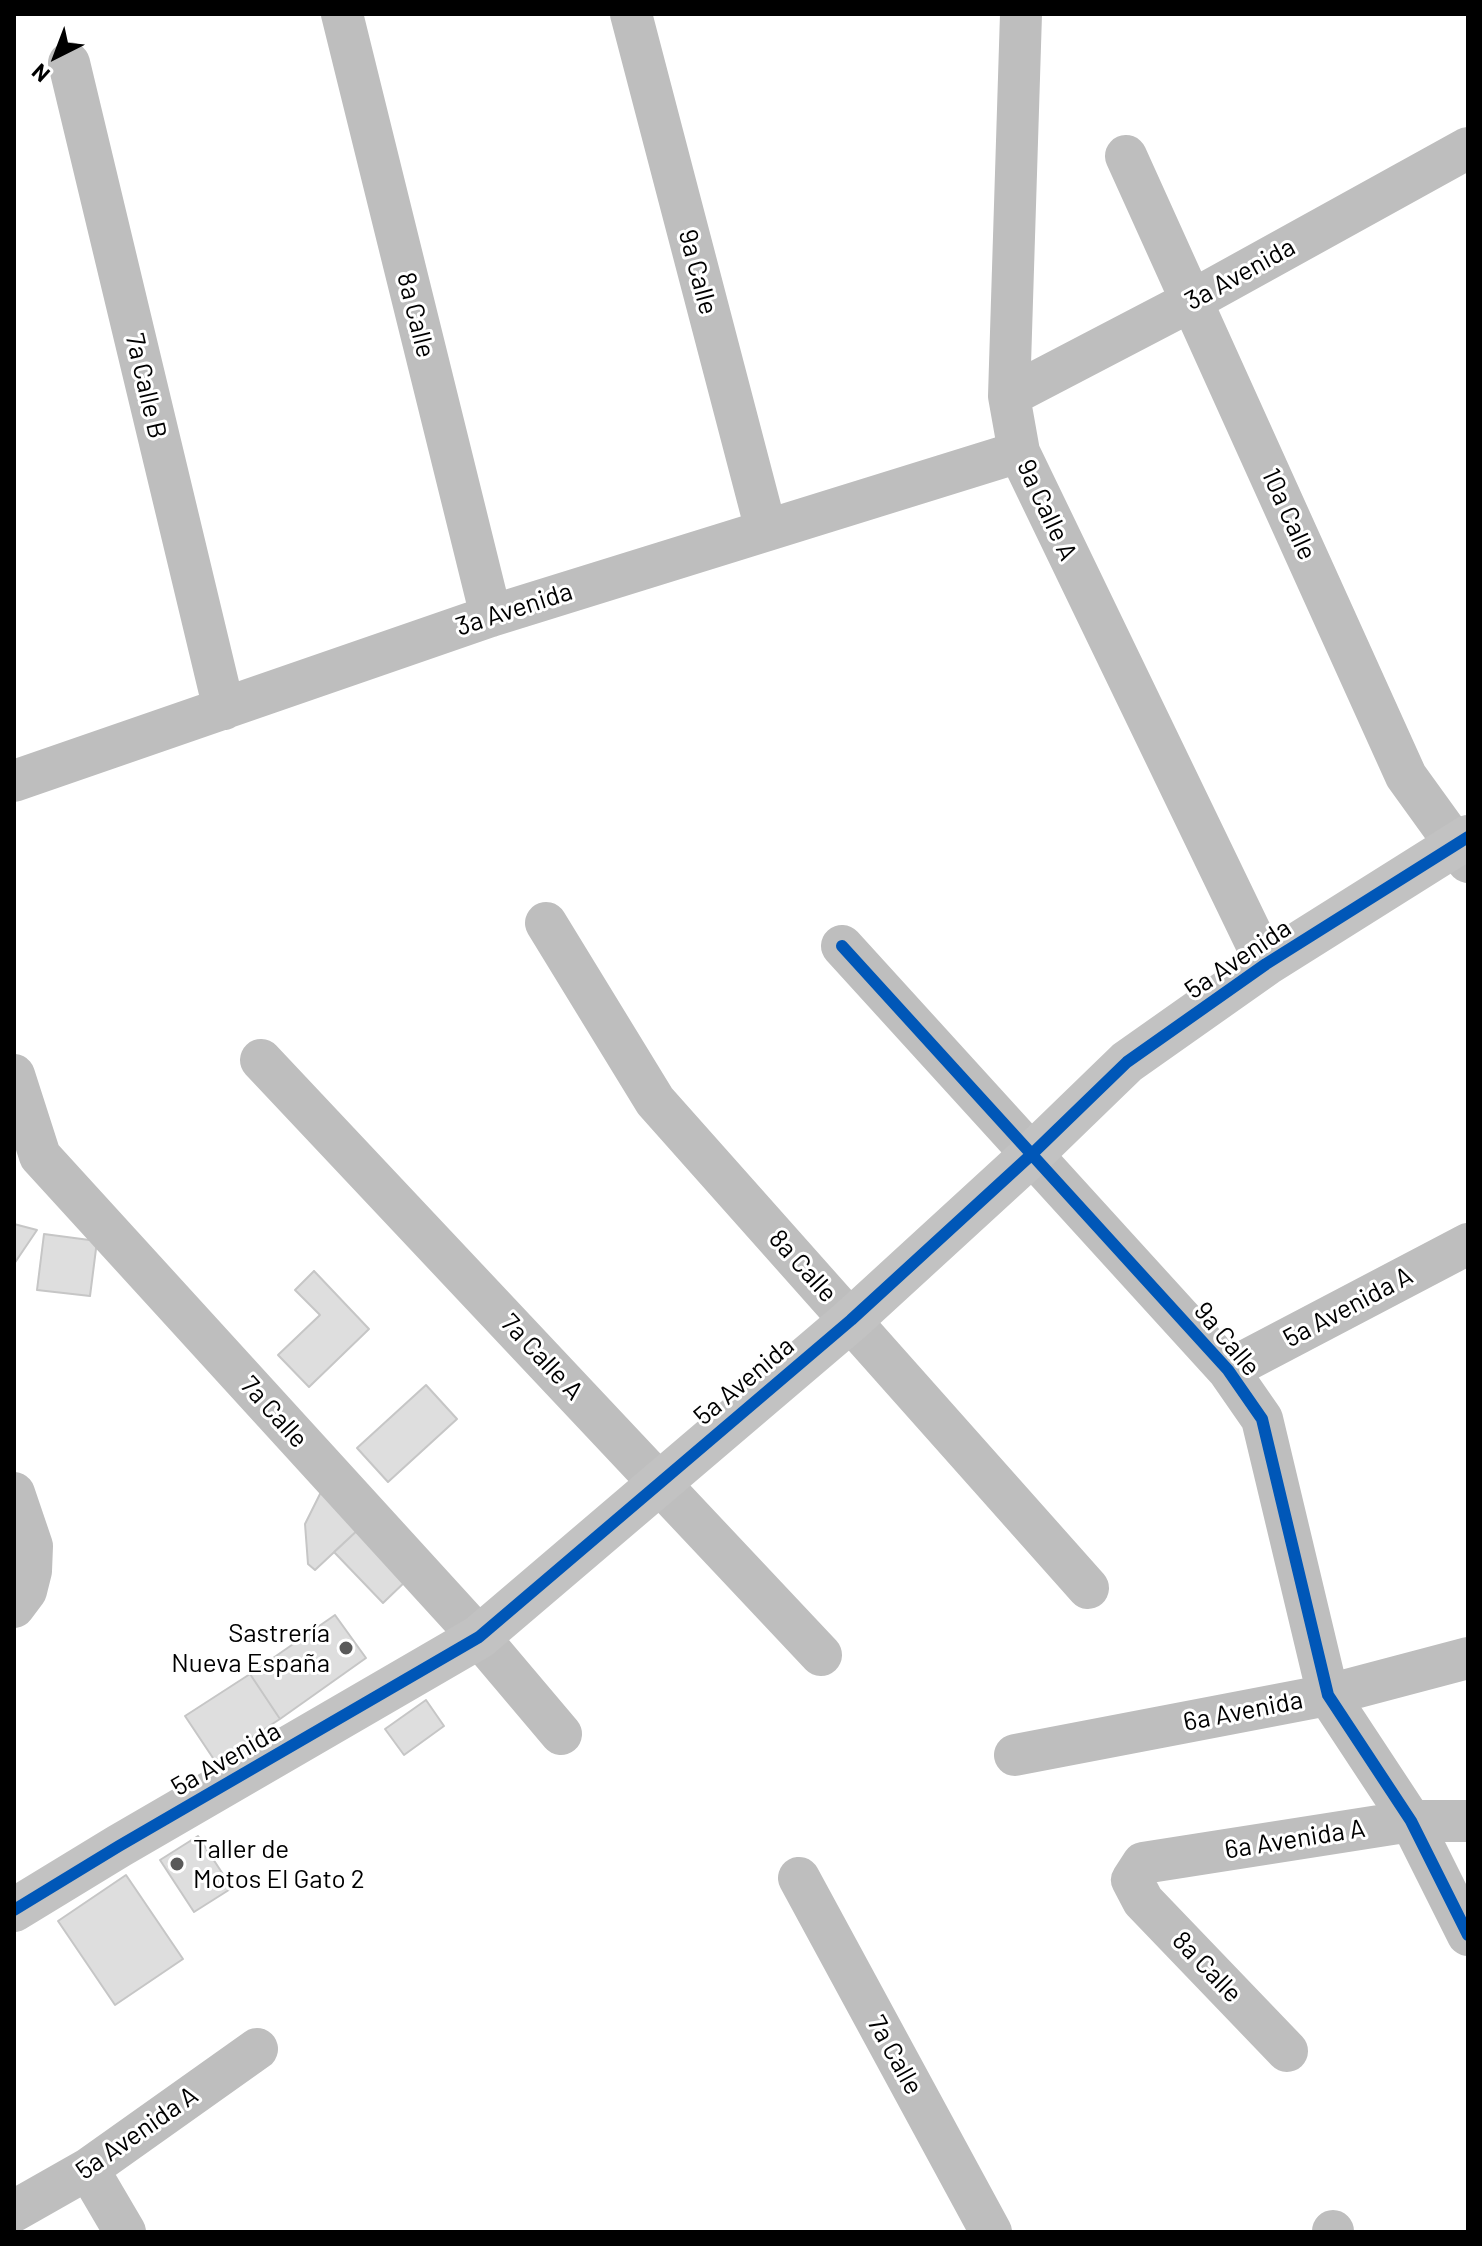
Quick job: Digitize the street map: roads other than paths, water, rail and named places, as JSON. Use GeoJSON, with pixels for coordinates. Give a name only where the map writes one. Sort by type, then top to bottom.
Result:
{"type":"FeatureCollection","features":[{"type":"Feature","properties":{"kind":"street","name":"8a Calle"},"geometry":{"type":"LineString","coordinates":[[342,14],[491,616]]}},
{"type":"Feature","properties":{"kind":"street","name":"9a Calle"},"geometry":{"type":"LineString","coordinates":[[631,14],[766,530]]}},
{"type":"Feature","properties":{"kind":"street","name":"9a Calle A"},"geometry":{"type":"LineString","coordinates":[[1021,14],[1009,396],[1019,452],[1266,964]]}},
{"type":"Feature","properties":{"kind":"street","name":"7a Calle B"},"geometry":{"type":"LineString","coordinates":[[69,63],[224,709]]}},
{"type":"Feature","properties":{"kind":"street","name":"3a Avenida"},"geometry":{"type":"LineString","coordinates":[[1009,396],[1193,300],[1468,148]]}},
{"type":"Feature","properties":{"kind":"street","name":"10a Calle"},"geometry":{"type":"LineString","coordinates":[[1126,156],[1406,776],[1464,848]]}},
{"type":"Feature","properties":{"kind":"street","name":"3a Avenida"},"geometry":{"type":"LineString","coordinates":[[14,781],[491,616],[1019,452]]}},
{"type":"Feature","properties":{"kind":"street","name":"5a Avenida"},"geometry":{"type":"LineString","coordinates":[[14,1910],[479,1637],[851,1320],[1127,1062],[1266,964],[1464,848]]}},
{"type":"Feature","properties":{"kind":"street","name":"8a Calle"},"geometry":{"type":"LineString","coordinates":[[546,923],[655,1101],[1088,1588]]}},
{"type":"Feature","properties":{"kind":"street","name":"9a Calle"},"geometry":{"type":"LineString","coordinates":[[842,946],[1228,1370],[1262,1419],[1328,1695],[1411,1821],[1468,1935]]}},
{"type":"Feature","properties":{"kind":"street","name":"7a Calle A"},"geometry":{"type":"LineString","coordinates":[[261,1060],[821,1655]]}},
{"type":"Feature","properties":{"kind":"street","name":"7a Calle"},"geometry":{"type":"LineString","coordinates":[[14,1075],[27,1162],[479,1637],[561,1734]]}},
{"type":"Feature","properties":{"kind":"street","name":"5a Avenida A"},"geometry":{"type":"LineString","coordinates":[[1228,1370],[1468,1244]]}},
{"type":"Feature","properties":{"kind":"street"},"geometry":{"type":"LineString","coordinates":[[14,1493],[32,1546],[26,1591],[14,1607]]}},
{"type":"Feature","properties":{"kind":"street","name":"6a Avenida"},"geometry":{"type":"LineString","coordinates":[[1015,1755],[1328,1695],[1468,1658]]}},
{"type":"Feature","properties":{"kind":"street","name":"6a Avenida A"},"geometry":{"type":"LineString","coordinates":[[1132,1880],[1143,1863],[1411,1821],[1468,1821]]}},
{"type":"Feature","properties":{"kind":"street","name":"7a Calle"},"geometry":{"type":"LineString","coordinates":[[799,1878],[991,2232]]}},
{"type":"Feature","properties":{"kind":"street","name":"8a Calle"},"geometry":{"type":"LineString","coordinates":[[1132,1880],[1143,1901],[1287,2051]]}},
{"type":"Feature","properties":{"kind":"street","name":"5a Avenida A"},"geometry":{"type":"LineString","coordinates":[[14,2211],[88,2169],[257,2049]]}},
{"type":"Feature","properties":{"kind":"street"},"geometry":{"type":"LineString","coordinates":[[88,2169],[125,2232]]}},
{"type":"Feature","properties":{"kind":"place","name":"Sastrería Nueva España"},"geometry":{"type":"Point","coordinates":[346,1648]}},
{"type":"Feature","properties":{"kind":"place","name":"Taller de Motos El Gato 2"},"geometry":{"type":"Point","coordinates":[177,1864]}}]}
